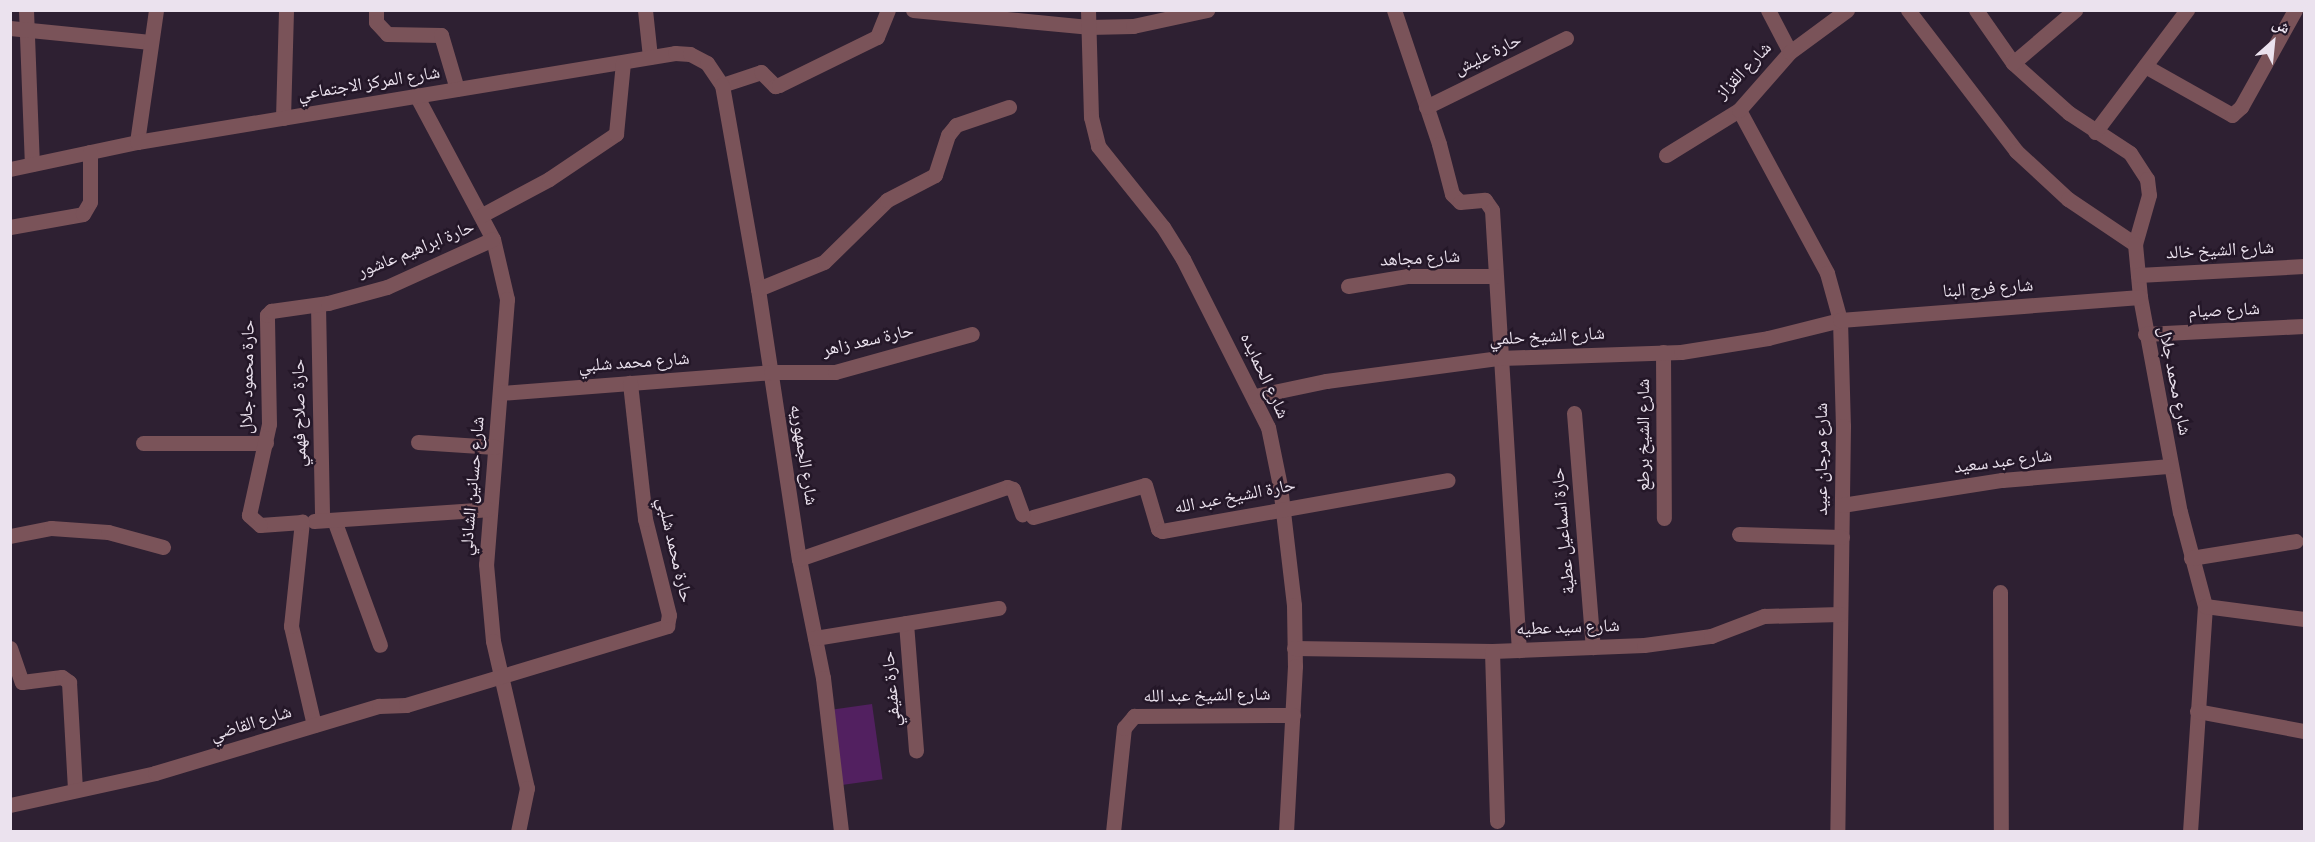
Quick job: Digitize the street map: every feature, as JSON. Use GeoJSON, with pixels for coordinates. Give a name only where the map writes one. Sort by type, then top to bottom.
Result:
{"type":"FeatureCollection","features":[{"type":"Feature","properties":{"kind":"street"},"geometry":{"type":"LineString","coordinates":[[26,10],[18,28],[32,164]]}},
{"type":"Feature","properties":{"kind":"street"},"geometry":{"type":"LineString","coordinates":[[136,142],[156,10]]}},
{"type":"Feature","properties":{"kind":"street"},"geometry":{"type":"LineString","coordinates":[[283,118],[286,10]]}},
{"type":"Feature","properties":{"kind":"street"},"geometry":{"type":"LineString","coordinates":[[376,10],[376,22],[387,34],[441,35],[457,89]]}},
{"type":"Feature","properties":{"kind":"street"},"geometry":{"type":"LineString","coordinates":[[645,10],[650,57]]}},
{"type":"Feature","properties":{"kind":"street"},"geometry":{"type":"LineString","coordinates":[[722,85],[761,72],[775,86],[779,85],[877,37],[888,10]]}},
{"type":"Feature","properties":{"kind":"street"},"geometry":{"type":"LineString","coordinates":[[913,10],[1088,27],[1133,26],[1207,10]]}},
{"type":"Feature","properties":{"kind":"street","name":"شارع الحمايده"},"geometry":{"type":"LineString","coordinates":[[1088,10],[1091,117],[1098,146],[1168,235],[1255,396],[1268,427],[1283,507],[1294,648],[1293,714],[1286,831]]}},
{"type":"Feature","properties":{"kind":"street"},"geometry":{"type":"LineString","coordinates":[[1394,10],[1454,199],[1485,200],[1491,206],[1519,650]]}},
{"type":"Feature","properties":{"kind":"street"},"geometry":{"type":"LineString","coordinates":[[1768,10],[1790,52]]}},
{"type":"Feature","properties":{"kind":"street","name":"شارع القزاز"},"geometry":{"type":"LineString","coordinates":[[1666,155],[1739,110],[1790,52],[1846,10]]}},
{"type":"Feature","properties":{"kind":"street"},"geometry":{"type":"LineString","coordinates":[[1908,10],[2016,151],[2068,199],[2135,244]]}},
{"type":"Feature","properties":{"kind":"street","name":"شارع محمد جلال"},"geometry":{"type":"LineString","coordinates":[[1976,10],[2013,63],[2095,132],[2130,153],[2147,179],[2149,195],[2135,244],[2139,297],[2170,466],[2191,558],[2205,606],[2190,831]]}},
{"type":"Feature","properties":{"kind":"street"},"geometry":{"type":"LineString","coordinates":[[2013,63],[2075,10]]}},
{"type":"Feature","properties":{"kind":"street"},"geometry":{"type":"LineString","coordinates":[[2095,132],[2187,10]]}},
{"type":"Feature","properties":{"kind":"street"},"geometry":{"type":"LineString","coordinates":[[2145,66],[2232,115],[2241,108],[2295,10]]}},
{"type":"Feature","properties":{"kind":"street"},"geometry":{"type":"LineString","coordinates":[[18,28],[150,42]]}},
{"type":"Feature","properties":{"kind":"street","name":"حارة عليش"},"geometry":{"type":"LineString","coordinates":[[1426,107],[1566,38]]}},
{"type":"Feature","properties":{"kind":"street","name":"شارع المركز الاجتماعي"},"geometry":{"type":"LineString","coordinates":[[10,169],[136,142],[650,57],[690,54],[707,63],[722,85]]}},
{"type":"Feature","properties":{"kind":"street"},"geometry":{"type":"LineString","coordinates":[[482,215],[541,184],[616,134],[623,62]]}},
{"type":"Feature","properties":{"kind":"street","name":"شارع الجمهوريه"},"geometry":{"type":"LineString","coordinates":[[722,85],[758,289],[799,559],[815,638],[841,831]]}},
{"type":"Feature","properties":{"kind":"street","name":"شارع حسانين الشاذلي"},"geometry":{"type":"LineString","coordinates":[[416,95],[493,239],[507,299],[488,509],[489,602],[501,675],[527,788],[518,831]]}},
{"type":"Feature","properties":{"kind":"street"},"geometry":{"type":"LineString","coordinates":[[758,289],[824,262],[887,200],[934,174],[948,135],[956,125],[1010,107]]}},
{"type":"Feature","properties":{"kind":"street","name":"شارع مرجان عبيد"},"geometry":{"type":"LineString","coordinates":[[1739,110],[1827,273],[1840,320],[1842,537],[1837,831]]}},
{"type":"Feature","properties":{"kind":"street"},"geometry":{"type":"LineString","coordinates":[[10,226],[83,214],[90,201],[90,152]]}},
{"type":"Feature","properties":{"kind":"street","name":"حارة ابراهيم عاشور"},"geometry":{"type":"LineString","coordinates":[[318,305],[387,286],[493,239]]}},
{"type":"Feature","properties":{"kind":"street","name":"شارع الشيخ خالد"},"geometry":{"type":"LineString","coordinates":[[2138,275],[2304,266]]}},
{"type":"Feature","properties":{"kind":"street","name":"شارع مجاهد"},"geometry":{"type":"LineString","coordinates":[[1348,286],[1408,276],[1495,276]]}},
{"type":"Feature","properties":{"kind":"street","name":"شارع فرج البنا"},"geometry":{"type":"LineString","coordinates":[[1840,320],[2139,297]]}},
{"type":"Feature","properties":{"kind":"street","name":"حارة محمود جلال"},"geometry":{"type":"LineString","coordinates":[[302,522],[260,525],[251,519],[266,443],[269,401],[266,317],[271,311],[318,305]]}},
{"type":"Feature","properties":{"kind":"street","name":"حارة صلاح فهمي"},"geometry":{"type":"LineString","coordinates":[[318,305],[328,520],[380,645]]}},
{"type":"Feature","properties":{"kind":"street","name":"شارع الشيخ حلمي"},"geometry":{"type":"LineString","coordinates":[[1255,396],[1326,381],[1499,358],[1664,352],[1731,345],[1840,320]]}},
{"type":"Feature","properties":{"kind":"street","name":"شارع صيام"},"geometry":{"type":"LineString","coordinates":[[2145,334],[2304,327]]}},
{"type":"Feature","properties":{"kind":"street","name":"حارة سعد زاهر"},"geometry":{"type":"LineString","coordinates":[[771,372],[845,370],[972,334]]}},
{"type":"Feature","properties":{"kind":"street","name":"شارع الشيخ برطع"},"geometry":{"type":"LineString","coordinates":[[1664,352],[1664,518]]}},
{"type":"Feature","properties":{"kind":"street","name":"شارع محمد شلبي"},"geometry":{"type":"LineString","coordinates":[[500,393],[771,372]]}},
{"type":"Feature","properties":{"kind":"street","name":"حارة محمد شلبي"},"geometry":{"type":"LineString","coordinates":[[501,675],[667,626],[669,620],[645,519],[630,383]]}},
{"type":"Feature","properties":{"kind":"street","name":"حارة اسماعيل عطية"},"geometry":{"type":"LineString","coordinates":[[1574,413],[1593,647]]}},
{"type":"Feature","properties":{"kind":"street"},"geometry":{"type":"LineString","coordinates":[[418,442],[495,447]]}},
{"type":"Feature","properties":{"kind":"street"},"geometry":{"type":"LineString","coordinates":[[143,443],[266,443]]}},
{"type":"Feature","properties":{"kind":"street","name":"شارع عبد سعيد"},"geometry":{"type":"LineString","coordinates":[[1842,505],[2002,480],[2170,466]]}},
{"type":"Feature","properties":{"kind":"street","name":"حارة الشيخ عبد الله"},"geometry":{"type":"LineString","coordinates":[[799,559],[1007,487],[1013,489],[1028,516],[1145,485],[1160,531],[1283,507],[1447,480]]}},
{"type":"Feature","properties":{"kind":"street"},"geometry":{"type":"LineString","coordinates":[[314,725],[291,626],[302,522],[488,509]]}},
{"type":"Feature","properties":{"kind":"street"},"geometry":{"type":"LineString","coordinates":[[10,536],[51,528],[108,532],[163,547]]}},
{"type":"Feature","properties":{"kind":"street"},"geometry":{"type":"LineString","coordinates":[[1739,534],[1842,537]]}},
{"type":"Feature","properties":{"kind":"street"},"geometry":{"type":"LineString","coordinates":[[2191,558],[2296,541]]}},
{"type":"Feature","properties":{"kind":"street"},"geometry":{"type":"LineString","coordinates":[[2000,592],[2001,831]]}},
{"type":"Feature","properties":{"kind":"street"},"geometry":{"type":"LineString","coordinates":[[2205,606],[2304,619]]}},
{"type":"Feature","properties":{"kind":"street","name":"حارة عفيفي"},"geometry":{"type":"LineString","coordinates":[[815,638],[999,608]]}},
{"type":"Feature","properties":{"kind":"street","name":"شارع سيد عطيه"},"geometry":{"type":"LineString","coordinates":[[1294,648],[1492,651],[1593,647],[1707,637],[1764,616],[1840,614]]}},
{"type":"Feature","properties":{"kind":"street","name":"حارة عفيفي"},"geometry":{"type":"LineString","coordinates":[[906,623],[916,752]]}},
{"type":"Feature","properties":{"kind":"street"},"geometry":{"type":"LineString","coordinates":[[10,648],[22,682],[62,677],[69,682],[75,790]]}},
{"type":"Feature","properties":{"kind":"street"},"geometry":{"type":"LineString","coordinates":[[1492,651],[1497,820]]}},
{"type":"Feature","properties":{"kind":"street","name":"شارع القاضي"},"geometry":{"type":"LineString","coordinates":[[10,806],[155,774],[379,706],[406,705],[501,675]]}},
{"type":"Feature","properties":{"kind":"street"},"geometry":{"type":"LineString","coordinates":[[2197,711],[2304,731]]}},
{"type":"Feature","properties":{"kind":"street","name":"شارع الشيخ عبد الله"},"geometry":{"type":"LineString","coordinates":[[1113,831],[1124,728],[1134,716],[1293,714]]}},
{"type":"Feature","properties":{"kind":"building"},"geometry":{"type":"Polygon","coordinates":[[[872,704],[883,779],[842,785],[831,710],[872,704]]]}}]}
